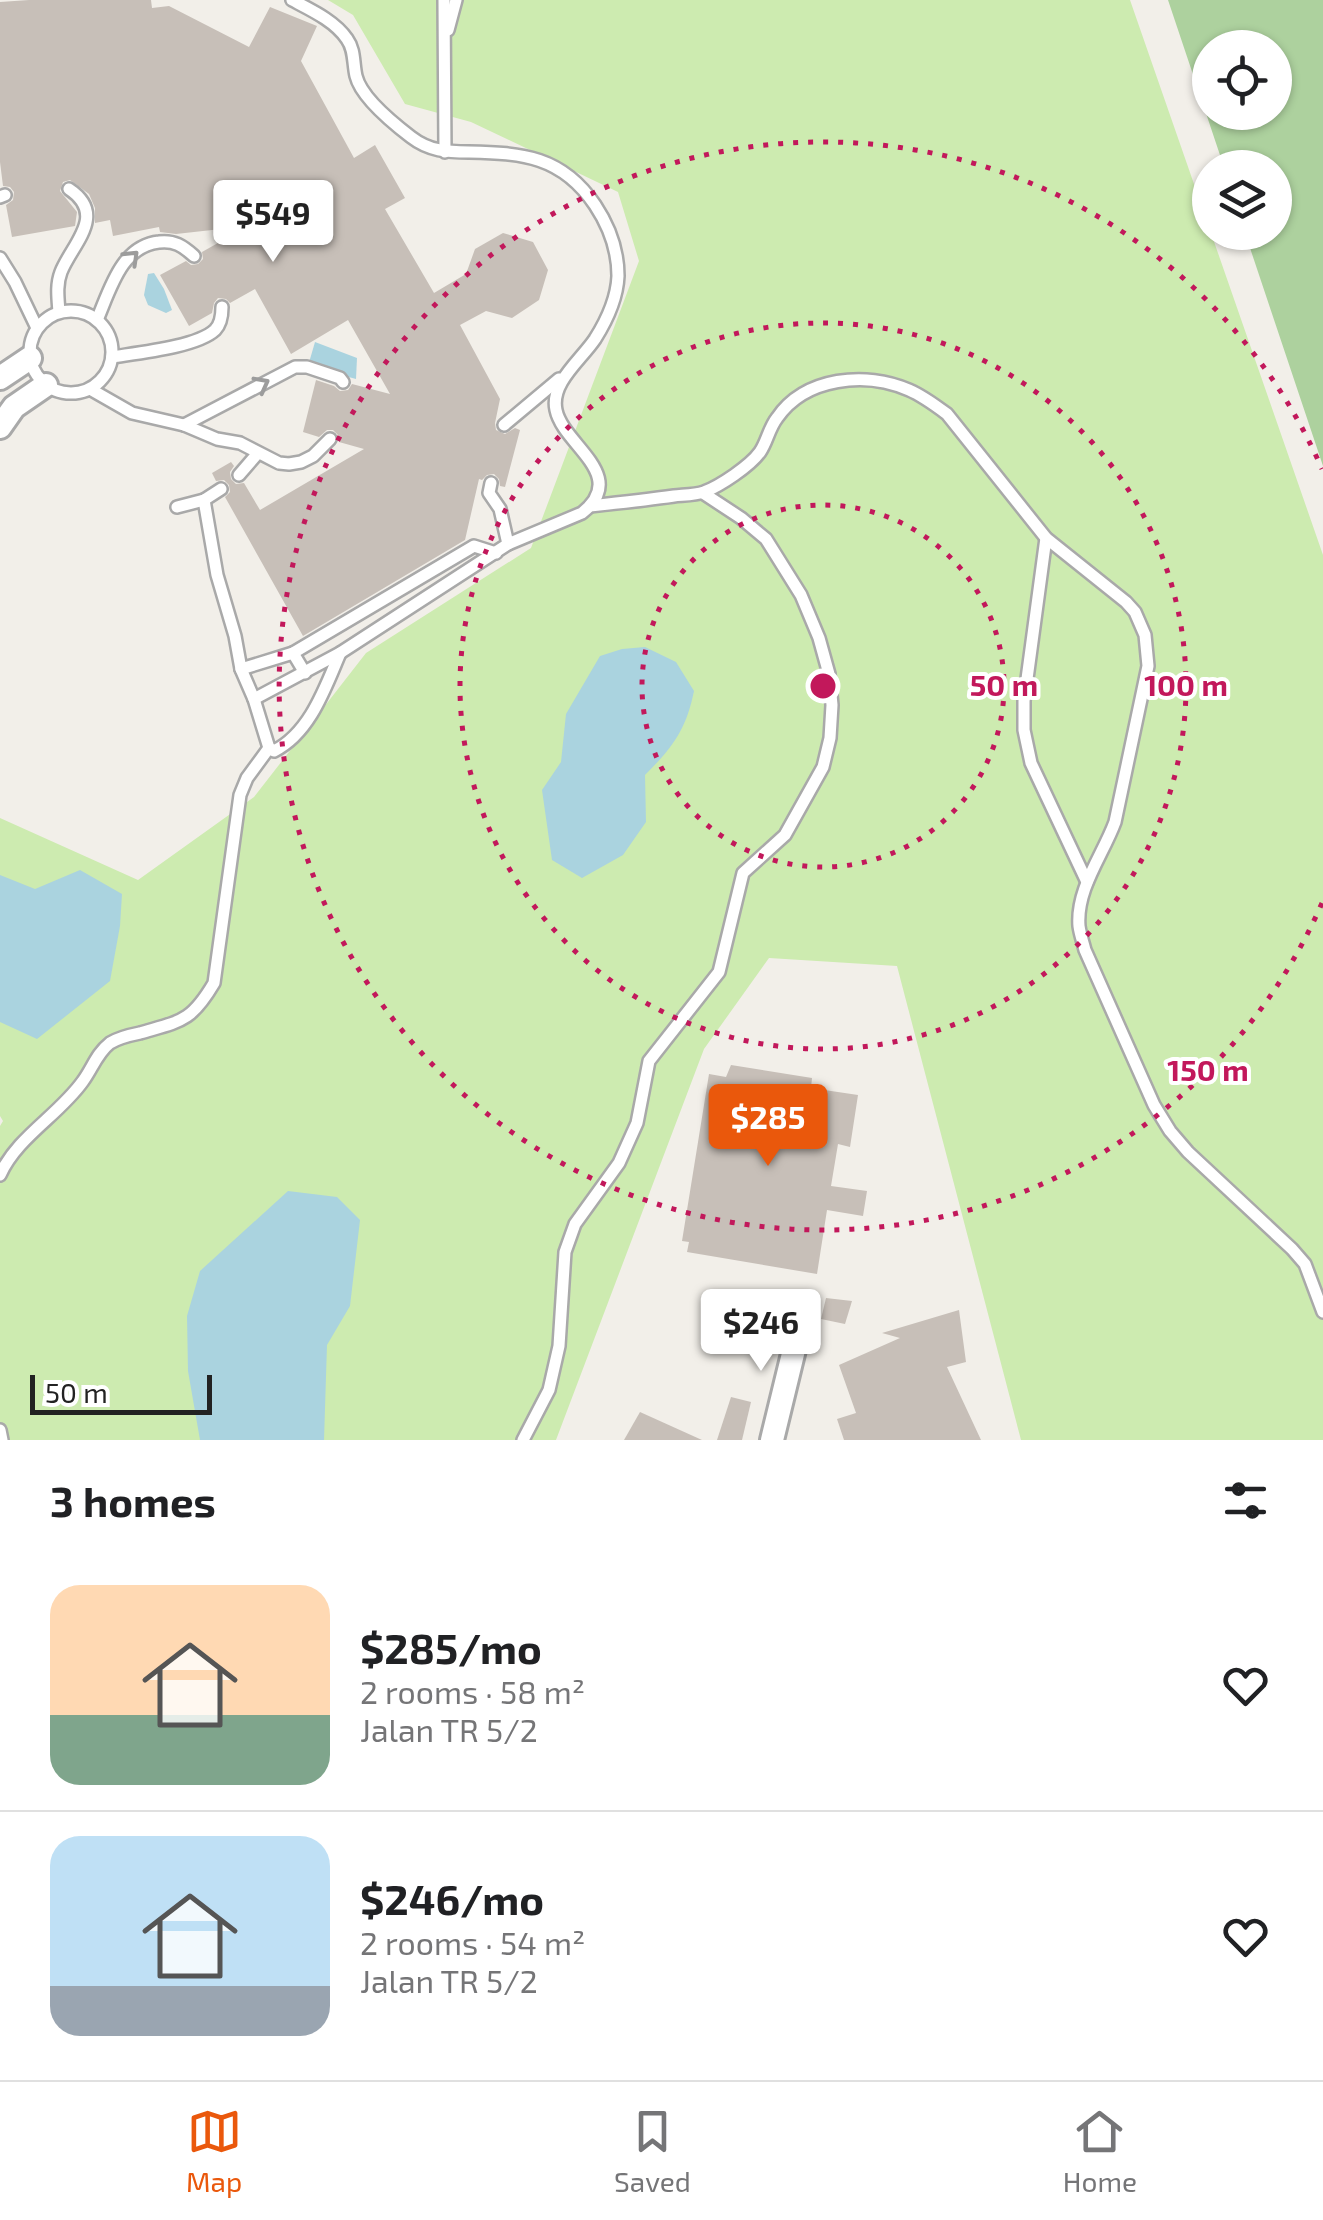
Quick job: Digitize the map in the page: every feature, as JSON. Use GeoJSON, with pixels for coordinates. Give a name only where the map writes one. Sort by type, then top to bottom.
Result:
{"type":"FeatureCollection","features":[{"type":"Feature","properties":{"kind":"street"},"geometry":{"type":"LineString","coordinates":[[0,378],[30,358]]}},
{"type":"Feature","properties":{"kind":"street"},"geometry":{"type":"LineString","coordinates":[[0,428],[20,401],[46,386]]}},
{"type":"Feature","properties":{"kind":"street"},"geometry":{"type":"LineString","coordinates":[[772,1440],[801,1322]]}},
{"type":"Feature","properties":{"kind":"lane"},"geometry":{"type":"LineString","coordinates":[[254,698],[340,653],[508,544],[590,506],[598,490],[597,471],[570,437],[555,408],[556,394],[594,341],[614,302],[618,282],[618,261],[604,218],[561,170],[512,153],[445,152],[418,142],[381,110],[358,83],[346,36],[292,0]]}},
{"type":"Feature","properties":{"kind":"lane"},"geometry":{"type":"LineString","coordinates":[[444,0],[445,152]]}},
{"type":"Feature","properties":{"kind":"lane"},"geometry":{"type":"LineString","coordinates":[[444,46],[456,0]]}},
{"type":"Feature","properties":{"kind":"lane"},"geometry":{"type":"LineString","coordinates":[[58,312],[60,275],[87,217],[80,198],[70,189]]}},
{"type":"Feature","properties":{"kind":"lane"},"geometry":{"type":"LineString","coordinates":[[98,320],[117,272],[136,249],[160,241],[174,242],[194,256]]}},
{"type":"Feature","properties":{"kind":"lane"},"geometry":{"type":"LineString","coordinates":[[0,258],[37,328]]}},
{"type":"Feature","properties":{"kind":"lane"},"geometry":{"type":"LineString","coordinates":[[112,357],[201,338],[216,329],[222,319],[222,308]]}},
{"type":"Feature","properties":{"kind":"lane"},"geometry":{"type":"LineString","coordinates":[[58,312],[86,313],[98,320],[112,343],[108,370],[90,389],[68,394],[46,386],[35,374],[29,347],[37,328],[58,312]]}},
{"type":"Feature","properties":{"kind":"lane"},"geometry":{"type":"LineString","coordinates":[[184,425],[294,367],[306,367],[344,382]]}},
{"type":"Feature","properties":{"kind":"lane"},"geometry":{"type":"LineString","coordinates":[[504,425],[574,367]]}},
{"type":"Feature","properties":{"kind":"lane"},"geometry":{"type":"LineString","coordinates":[[590,506],[702,493],[760,452],[776,418],[791,402],[824,384],[844,379],[885,382],[908,389],[948,414],[1046,538],[1126,602],[1141,623],[1148,666],[1122,795],[1106,846],[1080,904],[1079,926],[1085,950],[1154,1105],[1170,1131],[1304,1264],[1323,1312]]}},
{"type":"Feature","properties":{"kind":"lane"},"geometry":{"type":"LineString","coordinates":[[90,389],[132,413],[240,444],[279,463],[301,462],[330,440]]}},
{"type":"Feature","properties":{"kind":"lane"},"geometry":{"type":"LineString","coordinates":[[239,475],[258,453]]}},
{"type":"Feature","properties":{"kind":"lane"},"geometry":{"type":"LineString","coordinates":[[491,483],[490,493],[500,509],[508,544]]}},
{"type":"Feature","properties":{"kind":"lane"},"geometry":{"type":"LineString","coordinates":[[177,506],[204,500],[221,489]]}},
{"type":"Feature","properties":{"kind":"lane"},"geometry":{"type":"LineString","coordinates":[[523,1440],[549,1390],[559,1346],[565,1252],[575,1224],[619,1163],[637,1123],[649,1061],[719,972],[743,872],[785,836],[822,767],[830,738],[829,674],[801,595],[766,539],[702,493]]}},
{"type":"Feature","properties":{"kind":"lane"},"geometry":{"type":"LineString","coordinates":[[204,500],[217,575],[241,669],[269,748],[274,751],[284,745],[314,711],[340,653]]}},
{"type":"Feature","properties":{"kind":"lane"},"geometry":{"type":"LineString","coordinates":[[1046,538],[1024,701],[1024,730],[1031,762],[1087,882]]}},
{"type":"Feature","properties":{"kind":"lane"},"geometry":{"type":"LineString","coordinates":[[241,669],[293,652],[474,546],[496,554]]}},
{"type":"Feature","properties":{"kind":"lane"},"geometry":{"type":"LineString","coordinates":[[293,652],[305,672]]}},
{"type":"Feature","properties":{"kind":"lane"},"geometry":{"type":"LineString","coordinates":[[0,1175],[6,1161],[61,1106],[111,1043],[173,1025],[201,1004],[214,982],[240,795],[253,768],[269,748]]}},
{"type":"Feature","properties":{"kind":"lane"},"geometry":{"type":"LineString","coordinates":[[0,1430],[2,1440]]}},
{"type":"Feature","properties":{"kind":"green space"},"geometry":{"type":"Polygon","coordinates":[[[328,0],[1130,0],[1192,178],[1192,250],[1217,250],[1323,555],[1323,1440],[1021,1440],[897,966],[769,958],[704,1049],[556,1440],[0,1440],[3,1121],[0,818],[138,880],[254,797],[366,653],[531,548],[639,261],[618,192],[471,122],[405,104],[353,15],[328,0]]]}},
{"type":"Feature","properties":{"kind":"green space"},"geometry":{"type":"Polygon","coordinates":[[[1168,0],[1323,0],[1323,466],[1251,250],[1292,250],[1292,150],[1218,150],[1212,130],[1292,130],[1292,30],[1192,30],[1192,72],[1168,0]]]}},
{"type":"Feature","properties":{"kind":"water"},"geometry":{"type":"Polygon","coordinates":[[[154,273],[172,310],[166,313],[148,305],[144,295],[148,274],[154,273]]]}},
{"type":"Feature","properties":{"kind":"water"},"geometry":{"type":"Polygon","coordinates":[[[315,342],[357,358],[356,379],[308,366],[315,342]]]}},
{"type":"Feature","properties":{"kind":"water"},"geometry":{"type":"Polygon","coordinates":[[[645,647],[676,662],[694,691],[691,705],[677,737],[645,775],[646,822],[623,855],[582,878],[552,860],[542,790],[561,762],[566,714],[600,656],[645,647]]]}},
{"type":"Feature","properties":{"kind":"water"},"geometry":{"type":"Polygon","coordinates":[[[80,870],[122,894],[110,981],[37,1039],[0,1022],[0,875],[35,889],[80,870]]]}},
{"type":"Feature","properties":{"kind":"water"},"geometry":{"type":"Polygon","coordinates":[[[288,1191],[337,1197],[360,1220],[350,1306],[327,1345],[324,1440],[200,1440],[188,1371],[187,1316],[200,1271],[288,1191]]]}},
{"type":"Feature","properties":{"kind":"building"},"geometry":{"type":"Polygon","coordinates":[[[151,0],[152,8],[169,6],[249,47],[270,7],[317,26],[301,61],[354,158],[375,145],[405,198],[385,209],[434,293],[466,274],[475,249],[503,233],[533,242],[548,270],[539,300],[512,318],[486,311],[460,325],[500,399],[496,430],[505,434],[515,428],[520,430],[505,487],[500,486],[494,474],[479,479],[465,540],[303,636],[225,497],[230,492],[229,485],[224,480],[216,481],[212,473],[231,462],[231,479],[236,484],[244,483],[260,510],[364,449],[339,442],[333,430],[319,437],[303,432],[316,380],[340,391],[348,390],[352,384],[390,394],[348,320],[291,354],[255,289],[230,303],[218,298],[212,313],[189,326],[160,275],[186,261],[198,264],[203,259],[202,252],[248,226],[176,234],[160,232],[159,227],[113,236],[110,220],[95,223],[95,208],[89,194],[70,180],[63,182],[60,191],[77,212],[75,226],[12,237],[6,205],[13,200],[14,192],[3,186],[0,162],[0,2],[151,0]]]}},
{"type":"Feature","properties":{"kind":"building"},"geometry":{"type":"Polygon","coordinates":[[[731,1065],[812,1078],[811,1088],[858,1095],[850,1147],[838,1144],[831,1186],[867,1191],[863,1216],[827,1210],[817,1274],[687,1252],[689,1242],[682,1241],[709,1074],[726,1077],[731,1065]]]}},
{"type":"Feature","properties":{"kind":"building"},"geometry":{"type":"Polygon","coordinates":[[[826,1298],[852,1301],[845,1324],[821,1319],[826,1298]]]}},
{"type":"Feature","properties":{"kind":"building"},"geometry":{"type":"Polygon","coordinates":[[[959,1310],[966,1362],[947,1367],[981,1440],[844,1440],[837,1419],[856,1413],[839,1365],[900,1338],[882,1333],[959,1310]]]}},
{"type":"Feature","properties":{"kind":"building"},"geometry":{"type":"Polygon","coordinates":[[[731,1397],[751,1402],[742,1440],[717,1440],[731,1397]]]}},
{"type":"Feature","properties":{"kind":"building"},"geometry":{"type":"Polygon","coordinates":[[[640,1412],[702,1440],[624,1440],[640,1412]]]}}]}
